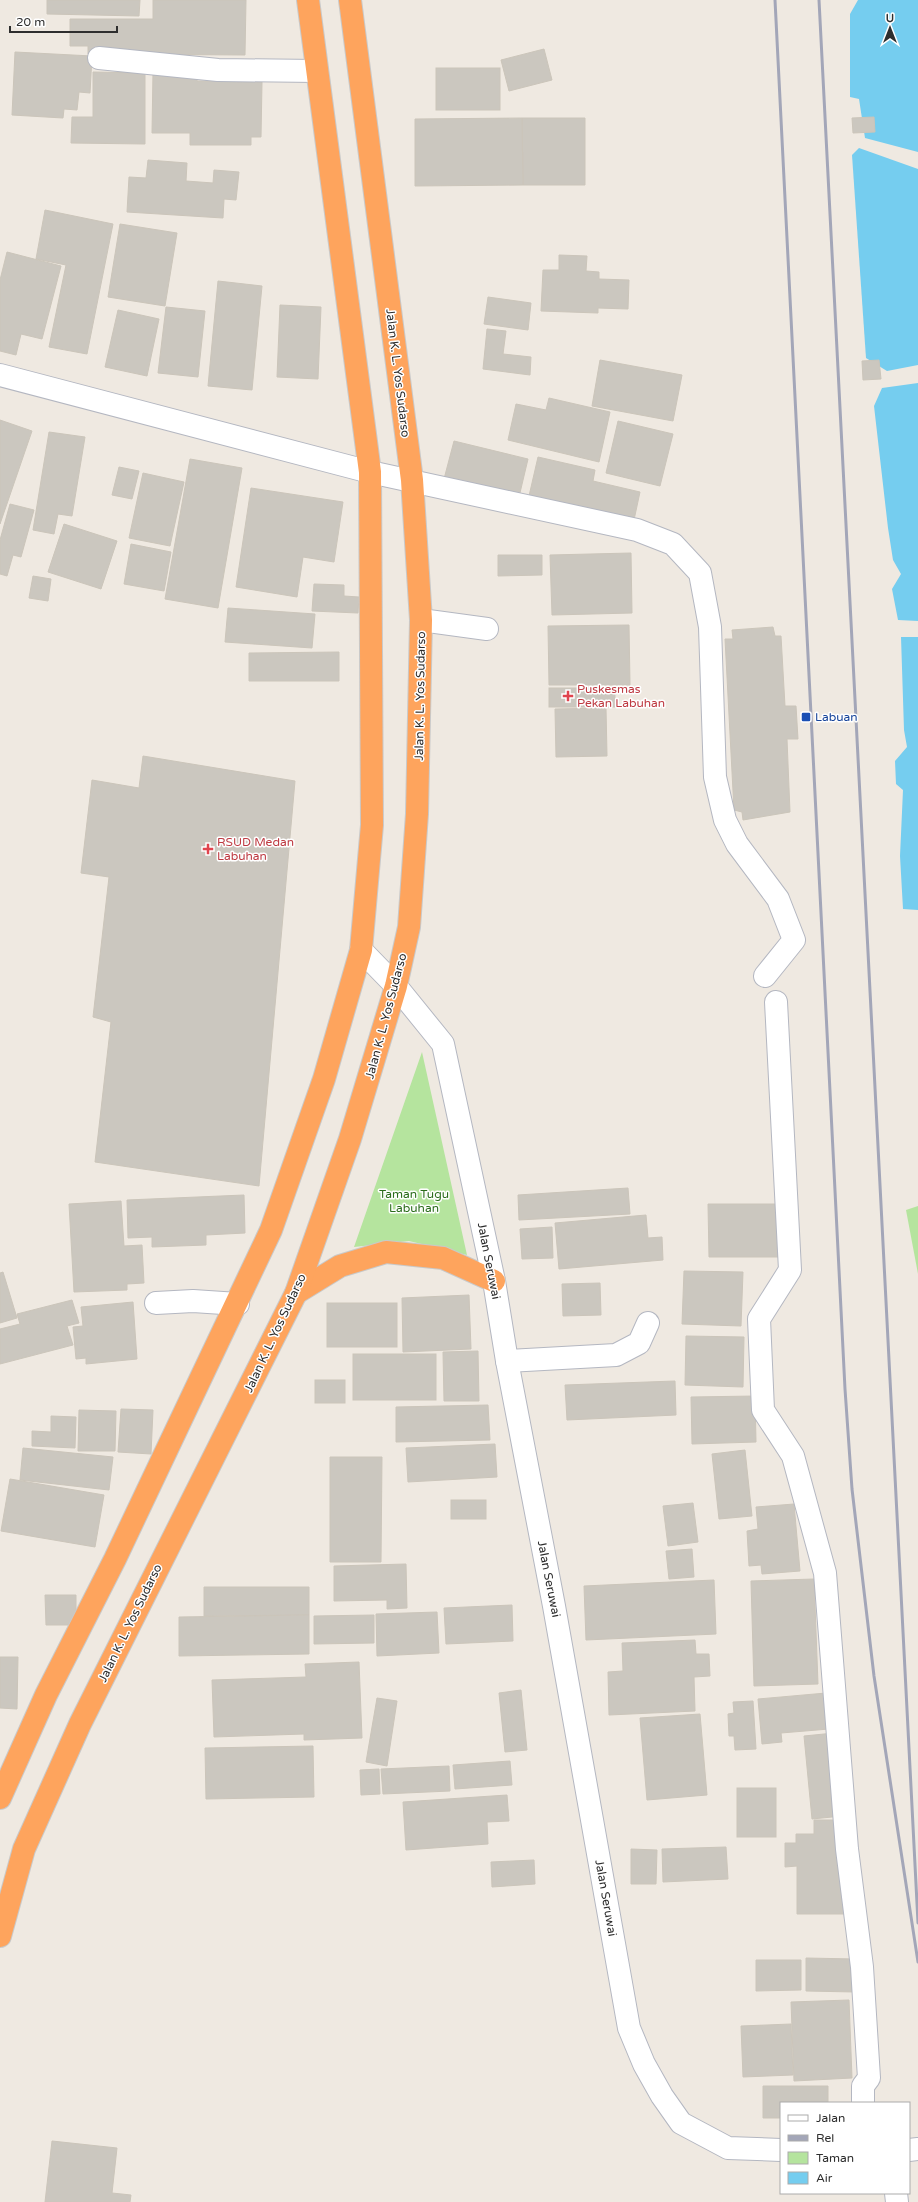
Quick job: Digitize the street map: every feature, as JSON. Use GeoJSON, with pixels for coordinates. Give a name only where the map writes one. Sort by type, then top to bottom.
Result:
{"type":"FeatureCollection","features":[{"type":"Feature","properties":{"kind":"highway"},"geometry":{"type":"LineString","coordinates":[[0,1798],[46,1695],[115,1559],[238,1304],[276,1216],[324,1079],[360,950],[372,825],[370,472],[308,0]]}},
{"type":"Feature","properties":{"kind":"highway","name":"Jalan K. L. Yos Sudarso"},"geometry":{"type":"LineString","coordinates":[[0,1936],[24,1849],[80,1724],[296,1293],[350,1139],[396,986],[409,927],[417,814],[421,620],[412,480],[350,0]]}},
{"type":"Feature","properties":{"kind":"highway"},"geometry":{"type":"LineString","coordinates":[[296,1293],[340,1266],[386,1252],[443,1258],[494,1281]]}},
{"type":"Feature","properties":{"kind":"street"},"geometry":{"type":"LineString","coordinates":[[99,58],[218,70],[317,71]]}},
{"type":"Feature","properties":{"kind":"street"},"geometry":{"type":"LineString","coordinates":[[0,375],[370,472],[637,530],[674,544],[700,574],[710,627],[715,777],[725,820],[737,844],[778,899],[794,940],[764,976]]}},
{"type":"Feature","properties":{"kind":"street"},"geometry":{"type":"LineString","coordinates":[[421,620],[487,629]]}},
{"type":"Feature","properties":{"kind":"street","name":"Jalan Seruwai"},"geometry":{"type":"LineString","coordinates":[[360,950],[396,986],[443,1044],[494,1281],[507,1361],[554,1606],[629,2028],[644,2064],[662,2096],[681,2123],[728,2148],[780,2150]]}},
{"type":"Feature","properties":{"kind":"street"},"geometry":{"type":"LineString","coordinates":[[776,1002],[790,1270],[759,1319],[763,1410],[793,1456],[825,1573],[847,1849],[862,1967],[869,2078],[863,2086],[863,2102]]}},
{"type":"Feature","properties":{"kind":"street"},"geometry":{"type":"LineString","coordinates":[[156,1303],[193,1301],[238,1304]]}},
{"type":"Feature","properties":{"kind":"street"},"geometry":{"type":"LineString","coordinates":[[507,1361],[616,1355],[639,1343],[648,1323]]}},
{"type":"Feature","properties":{"kind":"green space","name":"Taman Tugu Labuhan"},"geometry":{"type":"Polygon","coordinates":[[[422,1052],[467,1255],[409,1241],[354,1247],[422,1052]]]}},
{"type":"Feature","properties":{"kind":"green space"},"geometry":{"type":"Polygon","coordinates":[[[918,1206],[918,1274],[906,1210],[918,1206]]]}},
{"type":"Feature","properties":{"kind":"water"},"geometry":{"type":"Polygon","coordinates":[[[858,0],[918,0],[918,152],[865,138],[859,99],[850,97],[850,14],[858,0]]]}},
{"type":"Feature","properties":{"kind":"water"},"geometry":{"type":"Polygon","coordinates":[[[859,148],[918,169],[918,365],[887,371],[866,358],[852,155],[859,148]]]}},
{"type":"Feature","properties":{"kind":"water"},"geometry":{"type":"Polygon","coordinates":[[[918,383],[918,621],[898,620],[892,589],[901,574],[893,560],[874,406],[882,388],[918,383]]]}},
{"type":"Feature","properties":{"kind":"water"},"geometry":{"type":"Polygon","coordinates":[[[901,637],[918,637],[918,910],[903,909],[900,856],[903,790],[896,784],[895,761],[907,747],[904,730],[901,637]]]}},
{"type":"Feature","properties":{"kind":"building"},"geometry":{"type":"Polygon","coordinates":[[[47,0],[140,0],[139,16],[47,14],[47,0]]]}},
{"type":"Feature","properties":{"kind":"building"},"geometry":{"type":"Polygon","coordinates":[[[153,0],[246,0],[245,55],[88,54],[88,46],[70,46],[70,19],[153,19],[153,0]]]}},
{"type":"Feature","properties":{"kind":"building"},"geometry":{"type":"Polygon","coordinates":[[[544,49],[552,80],[509,91],[501,60],[544,49]]]}},
{"type":"Feature","properties":{"kind":"building"},"geometry":{"type":"Polygon","coordinates":[[[15,52],[92,56],[90,93],[79,92],[77,110],[64,109],[63,118],[12,115],[15,52]]]}},
{"type":"Feature","properties":{"kind":"building"},"geometry":{"type":"Polygon","coordinates":[[[436,68],[500,68],[500,110],[436,110],[436,68]]]}},
{"type":"Feature","properties":{"kind":"building"},"geometry":{"type":"Polygon","coordinates":[[[93,72],[145,73],[145,144],[71,143],[72,117],[93,117],[93,72]]]}},
{"type":"Feature","properties":{"kind":"building"},"geometry":{"type":"Polygon","coordinates":[[[153,72],[197,72],[197,81],[262,82],[261,137],[251,137],[251,145],[190,145],[190,133],[152,133],[153,72]]]}},
{"type":"Feature","properties":{"kind":"building"},"geometry":{"type":"Polygon","coordinates":[[[874,117],[875,132],[853,133],[852,118],[874,117]]]}},
{"type":"Feature","properties":{"kind":"building"},"geometry":{"type":"Polygon","coordinates":[[[522,118],[585,118],[585,185],[523,185],[522,118]]]}},
{"type":"Feature","properties":{"kind":"building"},"geometry":{"type":"Polygon","coordinates":[[[522,118],[523,185],[415,186],[415,119],[522,118]]]}},
{"type":"Feature","properties":{"kind":"building"},"geometry":{"type":"Polygon","coordinates":[[[148,160],[187,163],[186,181],[213,183],[214,170],[239,172],[236,200],[224,199],[223,218],[127,212],[129,177],[146,178],[148,160]]]}},
{"type":"Feature","properties":{"kind":"building"},"geometry":{"type":"Polygon","coordinates":[[[45,210],[113,224],[87,354],[49,347],[66,265],[36,259],[45,210]]]}},
{"type":"Feature","properties":{"kind":"building"},"geometry":{"type":"Polygon","coordinates":[[[120,224],[177,233],[165,306],[108,297],[120,224]]]}},
{"type":"Feature","properties":{"kind":"building"},"geometry":{"type":"Polygon","coordinates":[[[7,252],[61,266],[42,339],[21,334],[16,355],[0,351],[0,280],[7,252]]]}},
{"type":"Feature","properties":{"kind":"building"},"geometry":{"type":"Polygon","coordinates":[[[559,255],[587,256],[586,271],[599,272],[599,279],[629,280],[628,309],[598,308],[598,313],[541,311],[543,270],[559,270],[559,255]]]}},
{"type":"Feature","properties":{"kind":"building"},"geometry":{"type":"Polygon","coordinates":[[[218,281],[262,286],[252,390],[208,386],[218,281]]]}},
{"type":"Feature","properties":{"kind":"building"},"geometry":{"type":"Polygon","coordinates":[[[488,297],[531,303],[528,330],[484,324],[488,297]]]}},
{"type":"Feature","properties":{"kind":"building"},"geometry":{"type":"Polygon","coordinates":[[[280,305],[321,307],[318,379],[277,377],[280,305]]]}},
{"type":"Feature","properties":{"kind":"building"},"geometry":{"type":"Polygon","coordinates":[[[166,307],[205,311],[198,377],[158,373],[166,307]]]}},
{"type":"Feature","properties":{"kind":"building"},"geometry":{"type":"Polygon","coordinates":[[[118,310],[159,319],[147,376],[105,367],[118,310]]]}},
{"type":"Feature","properties":{"kind":"building"},"geometry":{"type":"Polygon","coordinates":[[[487,329],[506,331],[503,354],[531,357],[530,375],[483,369],[487,329]]]}},
{"type":"Feature","properties":{"kind":"building"},"geometry":{"type":"Polygon","coordinates":[[[600,360],[682,375],[673,421],[592,406],[600,360]]]}},
{"type":"Feature","properties":{"kind":"building"},"geometry":{"type":"Polygon","coordinates":[[[879,360],[881,379],[863,380],[862,361],[879,360]]]}},
{"type":"Feature","properties":{"kind":"building"},"geometry":{"type":"Polygon","coordinates":[[[549,398],[610,412],[599,462],[508,440],[516,404],[546,410],[549,398]]]}},
{"type":"Feature","properties":{"kind":"building"},"geometry":{"type":"Polygon","coordinates":[[[0,420],[32,431],[0,524],[0,420]]]}},
{"type":"Feature","properties":{"kind":"building"},"geometry":{"type":"Polygon","coordinates":[[[618,421],[673,434],[660,486],[606,473],[618,421]]]}},
{"type":"Feature","properties":{"kind":"building"},"geometry":{"type":"Polygon","coordinates":[[[49,432],[85,437],[72,516],[58,514],[54,534],[33,530],[49,432]]]}},
{"type":"Feature","properties":{"kind":"building"},"geometry":{"type":"Polygon","coordinates":[[[454,441],[528,459],[519,497],[444,479],[454,441]]]}},
{"type":"Feature","properties":{"kind":"building"},"geometry":{"type":"Polygon","coordinates":[[[538,457],[595,470],[593,481],[640,492],[634,520],[529,496],[538,457]]]}},
{"type":"Feature","properties":{"kind":"building"},"geometry":{"type":"Polygon","coordinates":[[[190,459],[242,468],[218,608],[165,599],[190,459]]]}},
{"type":"Feature","properties":{"kind":"building"},"geometry":{"type":"Polygon","coordinates":[[[119,467],[139,471],[132,499],[112,495],[119,467]]]}},
{"type":"Feature","properties":{"kind":"building"},"geometry":{"type":"Polygon","coordinates":[[[143,473],[184,482],[170,546],[129,538],[143,473]]]}},
{"type":"Feature","properties":{"kind":"building"},"geometry":{"type":"Polygon","coordinates":[[[251,488],[343,502],[334,562],[303,557],[297,597],[236,587],[251,488]]]}},
{"type":"Feature","properties":{"kind":"building"},"geometry":{"type":"Polygon","coordinates":[[[10,504],[34,510],[21,557],[13,555],[7,576],[0,574],[0,540],[10,504]]]}},
{"type":"Feature","properties":{"kind":"building"},"geometry":{"type":"Polygon","coordinates":[[[64,524],[117,541],[101,589],[48,572],[64,524]]]}},
{"type":"Feature","properties":{"kind":"building"},"geometry":{"type":"Polygon","coordinates":[[[131,544],[171,552],[164,591],[124,584],[131,544]]]}},
{"type":"Feature","properties":{"kind":"building"},"geometry":{"type":"Polygon","coordinates":[[[631,553],[632,613],[552,615],[550,555],[631,553]]]}},
{"type":"Feature","properties":{"kind":"building"},"geometry":{"type":"Polygon","coordinates":[[[498,555],[542,555],[542,575],[498,576],[498,555]]]}},
{"type":"Feature","properties":{"kind":"building"},"geometry":{"type":"Polygon","coordinates":[[[33,576],[51,579],[48,601],[29,598],[33,576]]]}},
{"type":"Feature","properties":{"kind":"building"},"geometry":{"type":"Polygon","coordinates":[[[314,584],[344,585],[344,596],[359,597],[358,613],[312,611],[314,584]]]}},
{"type":"Feature","properties":{"kind":"building"},"geometry":{"type":"Polygon","coordinates":[[[228,608],[315,614],[312,648],[225,642],[228,608]]]}},
{"type":"Feature","properties":{"kind":"building"},"geometry":{"type":"Polygon","coordinates":[[[629,625],[630,685],[549,685],[548,626],[629,625]]]}},
{"type":"Feature","properties":{"kind":"building"},"geometry":{"type":"Polygon","coordinates":[[[773,627],[775,636],[781,636],[785,706],[796,706],[798,739],[787,739],[790,812],[743,820],[742,812],[734,810],[725,639],[733,639],[732,630],[773,627]]]}},
{"type":"Feature","properties":{"kind":"building"},"geometry":{"type":"Polygon","coordinates":[[[339,652],[339,681],[249,681],[249,653],[339,652]]]}},
{"type":"Feature","properties":{"kind":"building"},"geometry":{"type":"Polygon","coordinates":[[[549,688],[615,688],[615,707],[549,707],[549,688]]]}},
{"type":"Feature","properties":{"kind":"building"},"geometry":{"type":"Polygon","coordinates":[[[606,708],[607,756],[556,757],[555,709],[606,708]]]}},
{"type":"Feature","properties":{"kind":"building","name":"RSUD Medan Labuhan"},"geometry":{"type":"Polygon","coordinates":[[[143,756],[295,781],[259,1186],[95,1162],[111,1022],[93,1017],[109,877],[81,873],[92,780],[139,788],[143,756]]]}},
{"type":"Feature","properties":{"kind":"building"},"geometry":{"type":"Polygon","coordinates":[[[628,1188],[630,1214],[519,1220],[518,1195],[628,1188]]]}},
{"type":"Feature","properties":{"kind":"building"},"geometry":{"type":"Polygon","coordinates":[[[244,1195],[245,1233],[206,1235],[206,1245],[152,1247],[152,1237],[128,1238],[127,1200],[244,1195]]]}},
{"type":"Feature","properties":{"kind":"building"},"geometry":{"type":"Polygon","coordinates":[[[121,1201],[124,1246],[142,1245],[144,1283],[127,1284],[127,1290],[74,1292],[69,1204],[121,1201]]]}},
{"type":"Feature","properties":{"kind":"building"},"geometry":{"type":"Polygon","coordinates":[[[708,1204],[777,1204],[778,1257],[709,1257],[708,1204]]]}},
{"type":"Feature","properties":{"kind":"building"},"geometry":{"type":"Polygon","coordinates":[[[646,1215],[648,1238],[662,1237],[663,1260],[559,1269],[555,1223],[646,1215]]]}},
{"type":"Feature","properties":{"kind":"building"},"geometry":{"type":"Polygon","coordinates":[[[552,1227],[553,1258],[522,1259],[520,1229],[552,1227]]]}},
{"type":"Feature","properties":{"kind":"building"},"geometry":{"type":"Polygon","coordinates":[[[684,1271],[743,1272],[741,1326],[682,1324],[684,1271]]]}},
{"type":"Feature","properties":{"kind":"building"},"geometry":{"type":"Polygon","coordinates":[[[3,1272],[17,1318],[0,1323],[0,1273],[3,1272]]]}},
{"type":"Feature","properties":{"kind":"building"},"geometry":{"type":"Polygon","coordinates":[[[600,1283],[601,1315],[563,1316],[562,1284],[600,1283]]]}},
{"type":"Feature","properties":{"kind":"building"},"geometry":{"type":"Polygon","coordinates":[[[469,1295],[471,1349],[403,1352],[402,1298],[469,1295]]]}},
{"type":"Feature","properties":{"kind":"building"},"geometry":{"type":"Polygon","coordinates":[[[72,1300],[79,1323],[67,1326],[73,1345],[0,1364],[0,1329],[20,1324],[17,1314],[72,1300]]]}},
{"type":"Feature","properties":{"kind":"building"},"geometry":{"type":"Polygon","coordinates":[[[133,1302],[137,1359],[86,1364],[86,1358],[76,1359],[73,1327],[83,1326],[81,1307],[133,1302]]]}},
{"type":"Feature","properties":{"kind":"building"},"geometry":{"type":"Polygon","coordinates":[[[327,1303],[397,1303],[397,1347],[327,1347],[327,1303]]]}},
{"type":"Feature","properties":{"kind":"building"},"geometry":{"type":"Polygon","coordinates":[[[686,1336],[744,1337],[743,1387],[685,1385],[686,1336]]]}},
{"type":"Feature","properties":{"kind":"building"},"geometry":{"type":"Polygon","coordinates":[[[478,1351],[479,1401],[444,1401],[443,1352],[478,1351]]]}},
{"type":"Feature","properties":{"kind":"building"},"geometry":{"type":"Polygon","coordinates":[[[353,1354],[436,1354],[436,1400],[353,1400],[353,1354]]]}},
{"type":"Feature","properties":{"kind":"building"},"geometry":{"type":"Polygon","coordinates":[[[315,1380],[345,1380],[345,1403],[315,1403],[315,1380]]]}},
{"type":"Feature","properties":{"kind":"building"},"geometry":{"type":"Polygon","coordinates":[[[675,1381],[676,1415],[567,1420],[565,1385],[675,1381]]]}},
{"type":"Feature","properties":{"kind":"building"},"geometry":{"type":"Polygon","coordinates":[[[755,1396],[756,1442],[692,1444],[691,1397],[755,1396]]]}},
{"type":"Feature","properties":{"kind":"building"},"geometry":{"type":"Polygon","coordinates":[[[488,1405],[490,1440],[396,1442],[396,1407],[488,1405]]]}},
{"type":"Feature","properties":{"kind":"building"},"geometry":{"type":"Polygon","coordinates":[[[121,1409],[153,1410],[151,1454],[118,1452],[121,1409]]]}},
{"type":"Feature","properties":{"kind":"building"},"geometry":{"type":"Polygon","coordinates":[[[79,1410],[116,1411],[115,1451],[78,1451],[79,1410]]]}},
{"type":"Feature","properties":{"kind":"building"},"geometry":{"type":"Polygon","coordinates":[[[51,1416],[76,1417],[75,1448],[32,1446],[32,1431],[51,1432],[51,1416]]]}},
{"type":"Feature","properties":{"kind":"building"},"geometry":{"type":"Polygon","coordinates":[[[495,1444],[497,1477],[408,1482],[406,1448],[495,1444]]]}},
{"type":"Feature","properties":{"kind":"building"},"geometry":{"type":"Polygon","coordinates":[[[23,1448],[113,1457],[109,1490],[20,1480],[23,1448]]]}},
{"type":"Feature","properties":{"kind":"building"},"geometry":{"type":"Polygon","coordinates":[[[745,1450],[752,1516],[719,1519],[712,1454],[745,1450]]]}},
{"type":"Feature","properties":{"kind":"building"},"geometry":{"type":"Polygon","coordinates":[[[330,1457],[382,1457],[381,1562],[330,1562],[330,1457]]]}},
{"type":"Feature","properties":{"kind":"building"},"geometry":{"type":"Polygon","coordinates":[[[10,1479],[104,1495],[95,1547],[1,1531],[10,1479]]]}},
{"type":"Feature","properties":{"kind":"building"},"geometry":{"type":"Polygon","coordinates":[[[451,1500],[486,1500],[486,1519],[451,1519],[451,1500]]]}},
{"type":"Feature","properties":{"kind":"building"},"geometry":{"type":"Polygon","coordinates":[[[693,1503],[698,1542],[668,1546],[663,1506],[693,1503]]]}},
{"type":"Feature","properties":{"kind":"building"},"geometry":{"type":"Polygon","coordinates":[[[794,1504],[800,1571],[762,1574],[761,1565],[749,1566],[747,1531],[758,1529],[756,1507],[794,1504]]]}},
{"type":"Feature","properties":{"kind":"building"},"geometry":{"type":"Polygon","coordinates":[[[692,1549],[694,1577],[669,1579],[666,1551],[692,1549]]]}},
{"type":"Feature","properties":{"kind":"building"},"geometry":{"type":"Polygon","coordinates":[[[406,1564],[407,1608],[387,1609],[387,1600],[334,1601],[334,1566],[406,1564]]]}},
{"type":"Feature","properties":{"kind":"building"},"geometry":{"type":"Polygon","coordinates":[[[814,1579],[818,1684],[754,1686],[751,1581],[814,1579]]]}},
{"type":"Feature","properties":{"kind":"building"},"geometry":{"type":"Polygon","coordinates":[[[714,1580],[716,1634],[586,1640],[584,1586],[714,1580]]]}},
{"type":"Feature","properties":{"kind":"building"},"geometry":{"type":"Polygon","coordinates":[[[204,1587],[309,1587],[309,1615],[204,1616],[204,1587]]]}},
{"type":"Feature","properties":{"kind":"building"},"geometry":{"type":"Polygon","coordinates":[[[45,1595],[76,1595],[76,1625],[46,1625],[45,1595]]]}},
{"type":"Feature","properties":{"kind":"building"},"geometry":{"type":"Polygon","coordinates":[[[512,1605],[513,1641],[446,1644],[444,1608],[512,1605]]]}},
{"type":"Feature","properties":{"kind":"building"},"geometry":{"type":"Polygon","coordinates":[[[437,1612],[439,1653],[377,1656],[376,1614],[437,1612]]]}},
{"type":"Feature","properties":{"kind":"building"},"geometry":{"type":"Polygon","coordinates":[[[309,1615],[309,1654],[179,1656],[179,1617],[309,1615]]]}},
{"type":"Feature","properties":{"kind":"building"},"geometry":{"type":"Polygon","coordinates":[[[374,1615],[374,1643],[314,1644],[314,1616],[374,1615]]]}},
{"type":"Feature","properties":{"kind":"building"},"geometry":{"type":"Polygon","coordinates":[[[695,1640],[696,1654],[709,1654],[710,1676],[694,1677],[695,1711],[609,1715],[608,1672],[623,1671],[622,1643],[695,1640]]]}},
{"type":"Feature","properties":{"kind":"building"},"geometry":{"type":"Polygon","coordinates":[[[0,1657],[18,1657],[17,1709],[0,1708],[0,1657]]]}},
{"type":"Feature","properties":{"kind":"building"},"geometry":{"type":"Polygon","coordinates":[[[359,1662],[362,1738],[304,1740],[304,1734],[214,1737],[212,1680],[306,1677],[305,1664],[359,1662]]]}},
{"type":"Feature","properties":{"kind":"building"},"geometry":{"type":"Polygon","coordinates":[[[521,1690],[527,1750],[505,1752],[499,1693],[521,1690]]]}},
{"type":"Feature","properties":{"kind":"building"},"geometry":{"type":"Polygon","coordinates":[[[826,1693],[829,1729],[781,1733],[782,1742],[762,1744],[758,1699],[826,1693]]]}},
{"type":"Feature","properties":{"kind":"building"},"geometry":{"type":"Polygon","coordinates":[[[377,1698],[397,1701],[387,1766],[366,1762],[377,1698]]]}},
{"type":"Feature","properties":{"kind":"building"},"geometry":{"type":"Polygon","coordinates":[[[753,1701],[756,1749],[735,1750],[734,1736],[729,1736],[728,1714],[734,1713],[733,1702],[753,1701]]]}},
{"type":"Feature","properties":{"kind":"building"},"geometry":{"type":"Polygon","coordinates":[[[700,1714],[707,1795],[647,1800],[640,1718],[700,1714]]]}},
{"type":"Feature","properties":{"kind":"building"},"geometry":{"type":"Polygon","coordinates":[[[834,1733],[842,1816],[812,1819],[804,1736],[834,1733]]]}},
{"type":"Feature","properties":{"kind":"building"},"geometry":{"type":"Polygon","coordinates":[[[313,1746],[314,1797],[206,1799],[205,1748],[313,1746]]]}},
{"type":"Feature","properties":{"kind":"building"},"geometry":{"type":"Polygon","coordinates":[[[510,1761],[512,1785],[455,1789],[453,1765],[510,1761]]]}},
{"type":"Feature","properties":{"kind":"building"},"geometry":{"type":"Polygon","coordinates":[[[449,1766],[450,1791],[383,1794],[381,1769],[449,1766]]]}},
{"type":"Feature","properties":{"kind":"building"},"geometry":{"type":"Polygon","coordinates":[[[379,1769],[380,1794],[361,1795],[360,1770],[379,1769]]]}},
{"type":"Feature","properties":{"kind":"building"},"geometry":{"type":"Polygon","coordinates":[[[737,1788],[776,1788],[776,1837],[737,1837],[737,1788]]]}},
{"type":"Feature","properties":{"kind":"building"},"geometry":{"type":"Polygon","coordinates":[[[507,1795],[509,1821],[487,1822],[488,1844],[406,1850],[403,1802],[507,1795]]]}},
{"type":"Feature","properties":{"kind":"building"},"geometry":{"type":"Polygon","coordinates":[[[814,1820],[838,1820],[845,1914],[797,1914],[797,1866],[785,1867],[785,1843],[796,1843],[796,1834],[814,1834],[814,1820]]]}},
{"type":"Feature","properties":{"kind":"building"},"geometry":{"type":"Polygon","coordinates":[[[726,1847],[728,1879],[663,1882],[662,1849],[726,1847]]]}},
{"type":"Feature","properties":{"kind":"building"},"geometry":{"type":"Polygon","coordinates":[[[631,1849],[657,1850],[656,1884],[631,1884],[631,1849]]]}},
{"type":"Feature","properties":{"kind":"building"},"geometry":{"type":"Polygon","coordinates":[[[534,1860],[535,1884],[492,1887],[491,1862],[534,1860]]]}},
{"type":"Feature","properties":{"kind":"building"},"geometry":{"type":"Polygon","coordinates":[[[806,1958],[855,1959],[855,1992],[806,1991],[806,1958]]]}},
{"type":"Feature","properties":{"kind":"building"},"geometry":{"type":"Polygon","coordinates":[[[756,1960],[801,1960],[801,1990],[756,1991],[756,1960]]]}},
{"type":"Feature","properties":{"kind":"building"},"geometry":{"type":"Polygon","coordinates":[[[849,2000],[852,2078],[794,2081],[791,2002],[849,2000]]]}},
{"type":"Feature","properties":{"kind":"building"},"geometry":{"type":"Polygon","coordinates":[[[791,2024],[793,2075],[743,2077],[741,2026],[791,2024]]]}},
{"type":"Feature","properties":{"kind":"building"},"geometry":{"type":"Polygon","coordinates":[[[763,2086],[828,2086],[828,2102],[780,2102],[780,2118],[763,2118],[763,2086]]]}},
{"type":"Feature","properties":{"kind":"building"},"geometry":{"type":"Polygon","coordinates":[[[52,2141],[117,2148],[112,2193],[131,2195],[130,2202],[45,2202],[52,2141]]]}},
{"type":"Feature","properties":{"kind":"railway"},"geometry":{"type":"LineString","coordinates":[[775,0],[845,1389],[852,1489],[874,1676],[918,1962]]}},
{"type":"Feature","properties":{"kind":"railway"},"geometry":{"type":"LineString","coordinates":[[819,0],[918,1923]]}},
{"type":"Feature","properties":{"kind":"place","name":"Puskesmas Pekan Labuhan"},"geometry":{"type":"Point","coordinates":[568,696]}},
{"type":"Feature","properties":{"kind":"place","name":"Labuan"},"geometry":{"type":"Point","coordinates":[806,717]}},
{"type":"Feature","properties":{"kind":"place","name":"RSUD Medan Labuhan"},"geometry":{"type":"Point","coordinates":[208,849]}}]}
